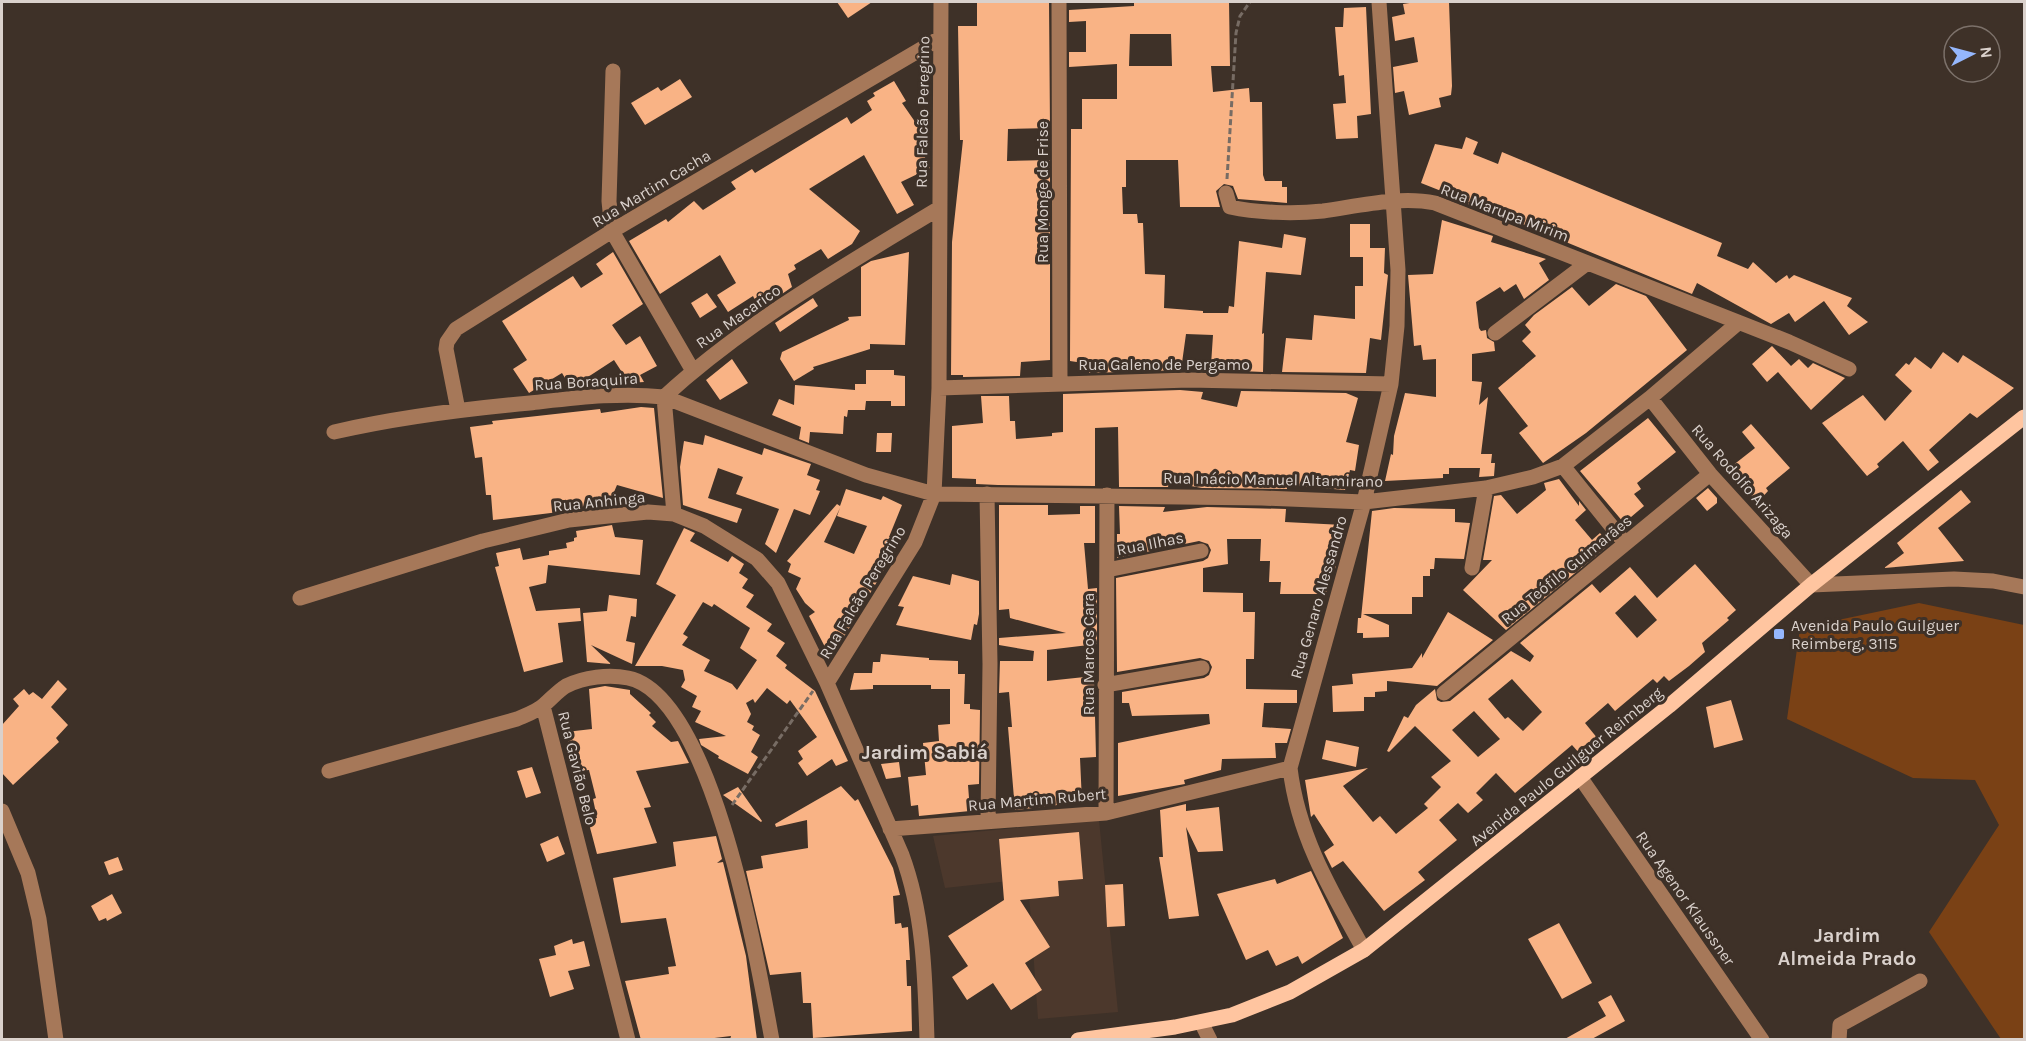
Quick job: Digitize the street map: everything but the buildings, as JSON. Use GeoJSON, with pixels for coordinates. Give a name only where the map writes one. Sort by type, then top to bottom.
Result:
{"type":"FeatureCollection","features":[{"type":"Feature","properties":{"kind":"main road","name":"Avenida Paulo Guilguer Reimberg"},"geometry":{"type":"LineString","coordinates":[[1078,1040],[1201,1022],[1232,1015],[1290,992],[1364,950],[1669,706],[1811,585],[2025,417]]}},
{"type":"Feature","properties":{"kind":"street","name":"Rua Falcão Peregrino"},"geometry":{"type":"LineString","coordinates":[[927,1040],[920,920],[912,882],[827,683],[915,542],[934,494],[939,388],[938,209],[941,2]]}},
{"type":"Feature","properties":{"kind":"street","name":"Rua Monge de Frise"},"geometry":{"type":"LineString","coordinates":[[1059,2],[1060,382]]}},
{"type":"Feature","properties":{"kind":"street","name":"Rua Genaro Alessandro"},"geometry":{"type":"LineString","coordinates":[[1364,950],[1328,886],[1305,837],[1297,810],[1290,768],[1364,502],[1391,384],[1397,326],[1398,282],[1379,2]]}},
{"type":"Feature","properties":{"kind":"street","name":"Rua Martim Cacha"},"geometry":{"type":"LineString","coordinates":[[458,410],[446,349],[451,335],[612,231],[940,38]]}},
{"type":"Feature","properties":{"kind":"street"},"geometry":{"type":"LineString","coordinates":[[613,71],[609,201],[612,231],[693,371]]}},
{"type":"Feature","properties":{"kind":"street","name":"Rua Marupa Mirim"},"geometry":{"type":"LineString","coordinates":[[1226,193],[1230,207],[1272,211],[1314,211],[1421,200],[1444,206],[1850,369]]}},
{"type":"Feature","properties":{"kind":"street","name":"Rua Macarico"},"geometry":{"type":"LineString","coordinates":[[664,397],[693,371],[774,311],[938,209]]}},
{"type":"Feature","properties":{"kind":"street"},"geometry":{"type":"LineString","coordinates":[[1495,333],[1586,264]]}},
{"type":"Feature","properties":{"kind":"street","name":"Rua Inácio Manuel Altamirano"},"geometry":{"type":"LineString","coordinates":[[934,494],[1107,495],[1364,502],[1486,488],[1533,477],[1563,466],[1650,398],[1738,323]]}},
{"type":"Feature","properties":{"kind":"street","name":"Rua Galeno de Pergamo"},"geometry":{"type":"LineString","coordinates":[[939,388],[1060,382],[1189,380],[1391,384]]}},
{"type":"Feature","properties":{"kind":"street","name":"Rua Boraquira"},"geometry":{"type":"LineString","coordinates":[[334,432],[458,410],[621,394],[664,397],[866,475],[934,494]]}},
{"type":"Feature","properties":{"kind":"street"},"geometry":{"type":"LineString","coordinates":[[664,397],[674,514]]}},
{"type":"Feature","properties":{"kind":"street","name":"Rua Rodolfo Arizaga"},"geometry":{"type":"LineString","coordinates":[[1650,398],[1710,474],[1811,585]]}},
{"type":"Feature","properties":{"kind":"street"},"geometry":{"type":"LineString","coordinates":[[1563,466],[1625,543]]}},
{"type":"Feature","properties":{"kind":"street","name":"Rua Teófilo Guimarães"},"geometry":{"type":"LineString","coordinates":[[1444,693],[1710,474]]}},
{"type":"Feature","properties":{"kind":"street"},"geometry":{"type":"LineString","coordinates":[[1472,568],[1486,488]]}},
{"type":"Feature","properties":{"kind":"street"},"geometry":{"type":"LineString","coordinates":[[987,494],[990,664],[988,821]]}},
{"type":"Feature","properties":{"kind":"street","name":"Rua Marcos Cara"},"geometry":{"type":"LineString","coordinates":[[1106,813],[1107,495]]}},
{"type":"Feature","properties":{"kind":"street","name":"Rua Anhinga"},"geometry":{"type":"LineString","coordinates":[[300,598],[483,541],[559,522],[620,513],[674,514],[727,538],[757,560],[778,583],[827,683]]}},
{"type":"Feature","properties":{"kind":"street","name":"Rua Ilhas"},"geometry":{"type":"LineString","coordinates":[[1107,570],[1201,551]]}},
{"type":"Feature","properties":{"kind":"street"},"geometry":{"type":"LineString","coordinates":[[1811,585],[1840,586],[1953,579],[1993,581],[2025,587]]}},
{"type":"Feature","properties":{"kind":"street"},"geometry":{"type":"LineString","coordinates":[[1105,685],[1202,668]]}},
{"type":"Feature","properties":{"kind":"street","name":"Rua Gavião Belo"},"geometry":{"type":"LineString","coordinates":[[628,1040],[543,706],[565,687],[607,676],[639,681],[654,690],[669,706],[684,729],[722,818],[751,934],[772,1040]]}},
{"type":"Feature","properties":{"kind":"street"},"geometry":{"type":"LineString","coordinates":[[329,771],[491,728],[543,706]]}},
{"type":"Feature","properties":{"kind":"street","name":"Rua Martim Rubert"},"geometry":{"type":"LineString","coordinates":[[890,829],[1106,813],[1290,768]]}},
{"type":"Feature","properties":{"kind":"street","name":"Rua Agenor Klaussner"},"geometry":{"type":"LineString","coordinates":[[1580,777],[1762,1040]]}},
{"type":"Feature","properties":{"kind":"street"},"geometry":{"type":"LineString","coordinates":[[2,811],[28,873],[39,920],[56,1040]]}},
{"type":"Feature","properties":{"kind":"street"},"geometry":{"type":"LineString","coordinates":[[1839,1040],[1840,1025],[1920,981]]}},
{"type":"Feature","properties":{"kind":"street"},"geometry":{"type":"LineString","coordinates":[[1201,1022],[1210,1040]]}},
{"type":"Feature","properties":{"kind":"path"},"geometry":{"type":"LineString","coordinates":[[1226,193],[1236,33],[1239,16],[1250,2]]}},
{"type":"Feature","properties":{"kind":"path"},"geometry":{"type":"LineString","coordinates":[[732,806],[812,692]]}},
{"type":"Feature","properties":{"kind":"shaded area"},"geometry":{"type":"Polygon","coordinates":[[[1919,603],[2024,625],[2024,1039],[2001,1039],[1929,932],[1999,825],[1975,780],[1913,778],[1787,719],[1800,628],[1919,603]]]}},
{"type":"Feature","properties":{"kind":"shaded area"},"geometry":{"type":"Polygon","coordinates":[[[1099,820],[1118,1012],[1038,1019],[1028,879],[945,888],[933,836],[1099,820]]]}},
{"type":"Feature","properties":{"kind":"place","name":"Avenida Paulo Guilguer Reimberg, 3115"},"geometry":{"type":"Point","coordinates":[1779,634]}},
{"type":"Feature","properties":{"kind":"district","name":"Jardim Sabiá"},"geometry":{"type":"Point","coordinates":[925,752]}},
{"type":"Feature","properties":{"kind":"district","name":"Jardim Almeida Prado"},"geometry":{"type":"Point","coordinates":[1847,946]}}]}
